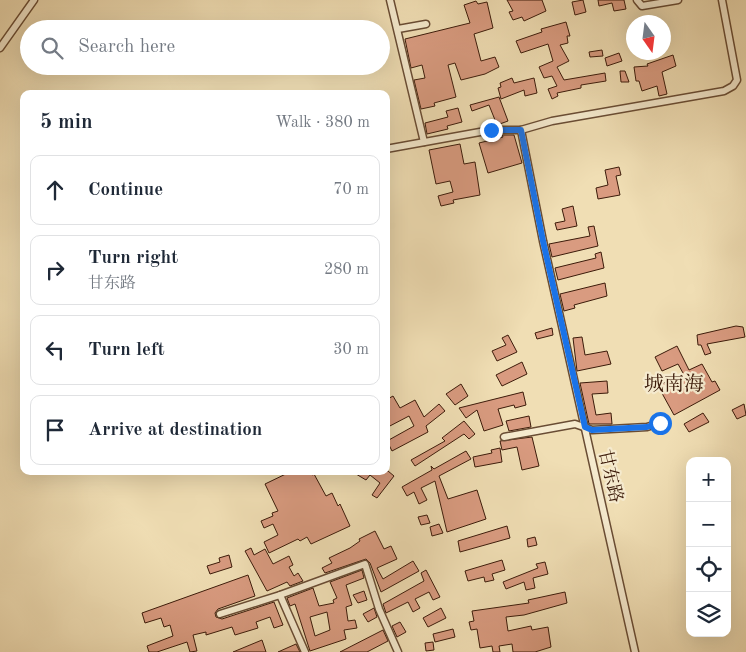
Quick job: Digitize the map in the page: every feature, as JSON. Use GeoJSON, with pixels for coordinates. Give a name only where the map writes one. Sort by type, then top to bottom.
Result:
{"type":"FeatureCollection","features":[{"type":"Feature","properties":{"kind":"street"},"geometry":{"type":"LineString","coordinates":[[0,48],[34,0]]}},
{"type":"Feature","properties":{"kind":"street"},"geometry":{"type":"LineString","coordinates":[[390,0],[424,142]]}},
{"type":"Feature","properties":{"kind":"street"},"geometry":{"type":"LineString","coordinates":[[637,0],[642,6],[678,0]]}},
{"type":"Feature","properties":{"kind":"street"},"geometry":{"type":"LineString","coordinates":[[390,148],[491,130],[521,130],[552,121],[724,90],[733,86],[737,80],[722,0]]}},
{"type":"Feature","properties":{"kind":"street"},"geometry":{"type":"LineString","coordinates":[[398,29],[426,24]]}},
{"type":"Feature","properties":{"kind":"street","name":"甘东路"},"geometry":{"type":"LineString","coordinates":[[521,130],[543,241],[635,652]]}},
{"type":"Feature","properties":{"kind":"street"},"geometry":{"type":"LineString","coordinates":[[504,437],[575,424],[602,429],[647,427],[660,423]]}},
{"type":"Feature","properties":{"kind":"street"},"geometry":{"type":"LineString","coordinates":[[220,614],[280,596],[365,564],[379,609],[398,652]]}},
{"type":"Feature","properties":{"kind":"street"},"geometry":{"type":"LineString","coordinates":[[280,596],[305,652]]}},
{"type":"Feature","properties":{"kind":"building"},"geometry":{"type":"Polygon","coordinates":[[[507,0],[542,0],[546,11],[524,21],[522,17],[513,20],[509,12],[513,11],[507,0]]]}},
{"type":"Feature","properties":{"kind":"building"},"geometry":{"type":"Polygon","coordinates":[[[583,0],[586,12],[575,15],[572,2],[583,0]]]}},
{"type":"Feature","properties":{"kind":"building"},"geometry":{"type":"Polygon","coordinates":[[[598,0],[624,0],[626,9],[614,11],[612,3],[599,6],[598,0]]]}},
{"type":"Feature","properties":{"kind":"building"},"geometry":{"type":"Polygon","coordinates":[[[476,1],[478,4],[487,2],[493,28],[474,34],[481,61],[495,57],[499,67],[485,74],[461,80],[455,63],[448,65],[456,97],[434,103],[435,106],[421,109],[414,80],[425,78],[422,65],[411,68],[405,39],[470,23],[464,5],[476,1]]]}},
{"type":"Feature","properties":{"kind":"building"},"geometry":{"type":"Polygon","coordinates":[[[566,22],[570,36],[567,36],[568,43],[560,45],[569,61],[557,67],[564,80],[605,73],[606,81],[581,85],[581,88],[557,93],[558,96],[552,99],[548,89],[557,86],[552,76],[544,78],[539,67],[553,61],[548,44],[521,53],[516,41],[542,32],[541,29],[566,22]]]}},
{"type":"Feature","properties":{"kind":"building"},"geometry":{"type":"Polygon","coordinates":[[[602,50],[603,56],[590,57],[589,52],[602,50]]]}},
{"type":"Feature","properties":{"kind":"building"},"geometry":{"type":"Polygon","coordinates":[[[619,53],[622,61],[607,66],[605,58],[619,53]]]}},
{"type":"Feature","properties":{"kind":"building"},"geometry":{"type":"Polygon","coordinates":[[[673,55],[676,66],[662,72],[667,94],[659,96],[657,86],[642,91],[639,81],[636,81],[634,67],[648,66],[647,64],[659,60],[671,60],[671,56],[673,55]]]}},
{"type":"Feature","properties":{"kind":"building"},"geometry":{"type":"Polygon","coordinates":[[[620,71],[625,71],[629,82],[621,82],[620,71]]]}},
{"type":"Feature","properties":{"kind":"building"},"geometry":{"type":"Polygon","coordinates":[[[512,78],[514,83],[534,78],[537,93],[525,96],[524,90],[501,99],[498,88],[501,87],[500,83],[512,78]]]}},
{"type":"Feature","properties":{"kind":"building"},"geometry":{"type":"Polygon","coordinates":[[[499,97],[508,121],[497,125],[489,105],[472,111],[470,105],[499,97]]]}},
{"type":"Feature","properties":{"kind":"building"},"geometry":{"type":"Polygon","coordinates":[[[458,108],[462,122],[447,126],[448,129],[427,134],[425,123],[448,117],[446,111],[458,108]]]}},
{"type":"Feature","properties":{"kind":"building"},"geometry":{"type":"Polygon","coordinates":[[[502,135],[514,135],[522,163],[488,173],[479,143],[503,137],[502,135]]]}},
{"type":"Feature","properties":{"kind":"building"},"geometry":{"type":"Polygon","coordinates":[[[460,144],[464,164],[475,162],[480,195],[453,200],[454,203],[441,206],[438,196],[453,192],[450,181],[436,184],[429,150],[460,144]]]}},
{"type":"Feature","properties":{"kind":"building"},"geometry":{"type":"Polygon","coordinates":[[[619,167],[621,175],[616,176],[620,195],[598,199],[596,188],[608,185],[605,170],[619,167]]]}},
{"type":"Feature","properties":{"kind":"building"},"geometry":{"type":"Polygon","coordinates":[[[573,206],[577,226],[557,230],[555,223],[565,221],[562,209],[573,206]]]}},
{"type":"Feature","properties":{"kind":"building"},"geometry":{"type":"Polygon","coordinates":[[[594,226],[598,246],[552,257],[549,244],[590,236],[588,227],[594,226]]]}},
{"type":"Feature","properties":{"kind":"building"},"geometry":{"type":"Polygon","coordinates":[[[601,252],[604,268],[558,280],[555,268],[596,258],[595,254],[601,252]]]}},
{"type":"Feature","properties":{"kind":"building"},"geometry":{"type":"Polygon","coordinates":[[[605,283],[607,296],[574,305],[575,308],[564,311],[560,294],[605,283]]]}},
{"type":"Feature","properties":{"kind":"building"},"geometry":{"type":"Polygon","coordinates":[[[736,326],[743,327],[745,337],[707,344],[711,353],[705,355],[701,345],[698,345],[697,335],[736,326]]]}},
{"type":"Feature","properties":{"kind":"building"},"geometry":{"type":"Polygon","coordinates":[[[552,328],[553,335],[537,339],[535,333],[552,328]]]}},
{"type":"Feature","properties":{"kind":"building"},"geometry":{"type":"Polygon","coordinates":[[[508,335],[517,352],[497,361],[492,351],[506,345],[502,338],[508,335]]]}},
{"type":"Feature","properties":{"kind":"building"},"geometry":{"type":"Polygon","coordinates":[[[582,337],[585,355],[607,351],[611,364],[577,371],[573,338],[582,337]]]}},
{"type":"Feature","properties":{"kind":"building"},"geometry":{"type":"Polygon","coordinates":[[[677,346],[689,370],[702,364],[712,382],[715,381],[720,390],[674,415],[658,386],[683,373],[678,364],[662,371],[655,357],[677,346]]]}},
{"type":"Feature","properties":{"kind":"building"},"geometry":{"type":"Polygon","coordinates":[[[522,362],[527,374],[502,386],[496,375],[522,362]]]}},
{"type":"Feature","properties":{"kind":"building"},"geometry":{"type":"Polygon","coordinates":[[[607,381],[608,393],[592,394],[596,415],[611,413],[612,424],[589,424],[580,383],[607,381]]]}},
{"type":"Feature","properties":{"kind":"building"},"geometry":{"type":"Polygon","coordinates":[[[461,384],[468,396],[455,405],[446,394],[461,384]]]}},
{"type":"Feature","properties":{"kind":"building"},"geometry":{"type":"Polygon","coordinates":[[[523,392],[526,405],[515,408],[514,405],[498,409],[503,425],[484,431],[477,410],[466,418],[459,408],[523,392]]]}},
{"type":"Feature","properties":{"kind":"building"},"geometry":{"type":"Polygon","coordinates":[[[393,396],[400,408],[415,400],[424,417],[439,404],[445,411],[426,426],[428,432],[392,451],[390,439],[414,426],[409,416],[390,426],[390,398],[393,396]]]}},
{"type":"Feature","properties":{"kind":"building"},"geometry":{"type":"Polygon","coordinates":[[[744,404],[746,415],[737,419],[732,410],[744,404]]]}},
{"type":"Feature","properties":{"kind":"building"},"geometry":{"type":"Polygon","coordinates":[[[703,413],[709,422],[689,432],[684,424],[703,413]]]}},
{"type":"Feature","properties":{"kind":"building"},"geometry":{"type":"Polygon","coordinates":[[[529,416],[531,427],[509,431],[506,421],[529,416]]]}},
{"type":"Feature","properties":{"kind":"building"},"geometry":{"type":"Polygon","coordinates":[[[464,421],[475,434],[469,439],[464,434],[415,466],[411,460],[445,441],[442,438],[464,421]]]}},
{"type":"Feature","properties":{"kind":"building"},"geometry":{"type":"Polygon","coordinates":[[[532,437],[539,466],[522,470],[517,447],[502,450],[500,441],[532,437]]]}},
{"type":"Feature","properties":{"kind":"building"},"geometry":{"type":"Polygon","coordinates":[[[500,448],[502,462],[475,467],[473,457],[492,453],[491,450],[500,448]]]}},
{"type":"Feature","properties":{"kind":"building"},"geometry":{"type":"Polygon","coordinates":[[[466,451],[471,459],[439,476],[448,499],[477,490],[486,519],[447,532],[435,481],[421,488],[427,500],[419,504],[414,492],[407,496],[402,487],[432,470],[431,466],[434,469],[466,451]]]}},
{"type":"Feature","properties":{"kind":"building"},"geometry":{"type":"Polygon","coordinates":[[[390,473],[394,476],[377,498],[372,495],[380,483],[370,475],[390,475],[390,473]]]}},
{"type":"Feature","properties":{"kind":"building"},"geometry":{"type":"Polygon","coordinates":[[[284,475],[315,475],[326,496],[332,493],[338,506],[340,504],[350,526],[311,544],[307,537],[300,541],[298,539],[269,553],[264,542],[278,535],[273,524],[264,528],[261,521],[273,516],[272,513],[278,511],[265,484],[284,475]]]}},
{"type":"Feature","properties":{"kind":"building"},"geometry":{"type":"Polygon","coordinates":[[[358,475],[370,475],[366,480],[358,475]]]}},
{"type":"Feature","properties":{"kind":"building"},"geometry":{"type":"Polygon","coordinates":[[[427,515],[430,523],[421,525],[418,517],[427,515]]]}},
{"type":"Feature","properties":{"kind":"building"},"geometry":{"type":"Polygon","coordinates":[[[439,524],[443,533],[432,536],[430,527],[439,524]]]}},
{"type":"Feature","properties":{"kind":"building"},"geometry":{"type":"Polygon","coordinates":[[[507,526],[510,538],[460,552],[458,541],[507,526]]]}},
{"type":"Feature","properties":{"kind":"building"},"geometry":{"type":"Polygon","coordinates":[[[375,531],[384,549],[391,546],[397,559],[377,568],[383,579],[413,561],[419,571],[381,592],[370,563],[366,559],[325,573],[322,568],[332,563],[329,558],[350,548],[360,541],[359,539],[375,531]]]}},
{"type":"Feature","properties":{"kind":"building"},"geometry":{"type":"Polygon","coordinates":[[[535,537],[537,545],[528,547],[527,539],[535,537]]]}},
{"type":"Feature","properties":{"kind":"building"},"geometry":{"type":"Polygon","coordinates":[[[251,548],[254,555],[265,549],[273,564],[289,556],[293,565],[289,567],[294,576],[298,573],[303,581],[290,586],[287,582],[267,591],[245,551],[251,548]]]}},
{"type":"Feature","properties":{"kind":"building"},"geometry":{"type":"Polygon","coordinates":[[[229,555],[232,567],[210,574],[207,566],[220,562],[219,558],[229,555]]]}},
{"type":"Feature","properties":{"kind":"building"},"geometry":{"type":"Polygon","coordinates":[[[502,560],[505,570],[492,574],[494,580],[485,582],[484,577],[468,581],[465,571],[502,560]]]}},
{"type":"Feature","properties":{"kind":"building"},"geometry":{"type":"Polygon","coordinates":[[[545,562],[548,574],[533,578],[535,588],[526,590],[524,582],[506,589],[503,582],[538,568],[536,564],[545,562]]]}},
{"type":"Feature","properties":{"kind":"building"},"geometry":{"type":"Polygon","coordinates":[[[362,570],[364,578],[346,585],[352,605],[346,607],[348,621],[355,620],[357,628],[344,630],[346,639],[310,651],[295,604],[290,606],[287,598],[313,588],[319,606],[334,603],[333,600],[337,598],[330,582],[362,570]],[[327,612],[310,617],[315,636],[330,630],[327,612]]]}},
{"type":"Feature","properties":{"kind":"building"},"geometry":{"type":"Polygon","coordinates":[[[426,570],[440,597],[433,600],[429,592],[415,599],[420,608],[413,612],[408,602],[386,613],[383,604],[424,581],[421,573],[426,570]]]}},
{"type":"Feature","properties":{"kind":"building"},"geometry":{"type":"Polygon","coordinates":[[[248,575],[255,596],[218,609],[215,613],[216,617],[222,619],[274,602],[283,625],[274,628],[270,617],[256,622],[258,628],[235,635],[232,627],[206,635],[206,632],[193,635],[197,651],[190,652],[187,642],[157,652],[149,652],[147,646],[173,636],[170,625],[164,627],[161,618],[145,623],[142,613],[248,575]]]}},
{"type":"Feature","properties":{"kind":"building"},"geometry":{"type":"Polygon","coordinates":[[[364,591],[367,600],[358,603],[353,595],[364,591]]]}},
{"type":"Feature","properties":{"kind":"building"},"geometry":{"type":"Polygon","coordinates":[[[565,592],[567,603],[524,615],[506,617],[508,631],[531,626],[532,630],[548,627],[551,647],[535,652],[513,652],[512,644],[499,646],[500,652],[493,652],[492,646],[480,648],[477,629],[471,630],[469,622],[474,621],[472,611],[529,603],[528,600],[565,592]]]}},
{"type":"Feature","properties":{"kind":"building"},"geometry":{"type":"Polygon","coordinates":[[[374,608],[377,617],[368,622],[363,614],[374,608]]]}},
{"type":"Feature","properties":{"kind":"building"},"geometry":{"type":"Polygon","coordinates":[[[441,608],[446,618],[428,627],[423,618],[441,608]]]}},
{"type":"Feature","properties":{"kind":"building"},"geometry":{"type":"Polygon","coordinates":[[[400,622],[406,632],[397,637],[392,626],[400,622]]]}},
{"type":"Feature","properties":{"kind":"building"},"geometry":{"type":"Polygon","coordinates":[[[453,629],[455,637],[435,642],[433,634],[453,629]]]}},
{"type":"Feature","properties":{"kind":"building"},"geometry":{"type":"Polygon","coordinates":[[[383,630],[388,641],[367,652],[340,652],[383,630]]]}},
{"type":"Feature","properties":{"kind":"building"},"geometry":{"type":"Polygon","coordinates":[[[262,640],[266,652],[233,652],[262,640]]]}},
{"type":"Feature","properties":{"kind":"building"},"geometry":{"type":"Polygon","coordinates":[[[433,642],[434,650],[426,651],[425,643],[433,642]]]}},
{"type":"Feature","properties":{"kind":"building"},"geometry":{"type":"Polygon","coordinates":[[[296,644],[300,652],[278,652],[296,644]]]}},
{"type":"Feature","properties":{"kind":"district","name":"城南海"},"geometry":{"type":"Point","coordinates":[674,383]}},
{"type":"Feature","properties":{"kind":"route"},"geometry":{"type":"LineString","coordinates":[[491,130],[521,130],[543,241],[585,427],[592,430],[647,427],[660,423]]}}]}
